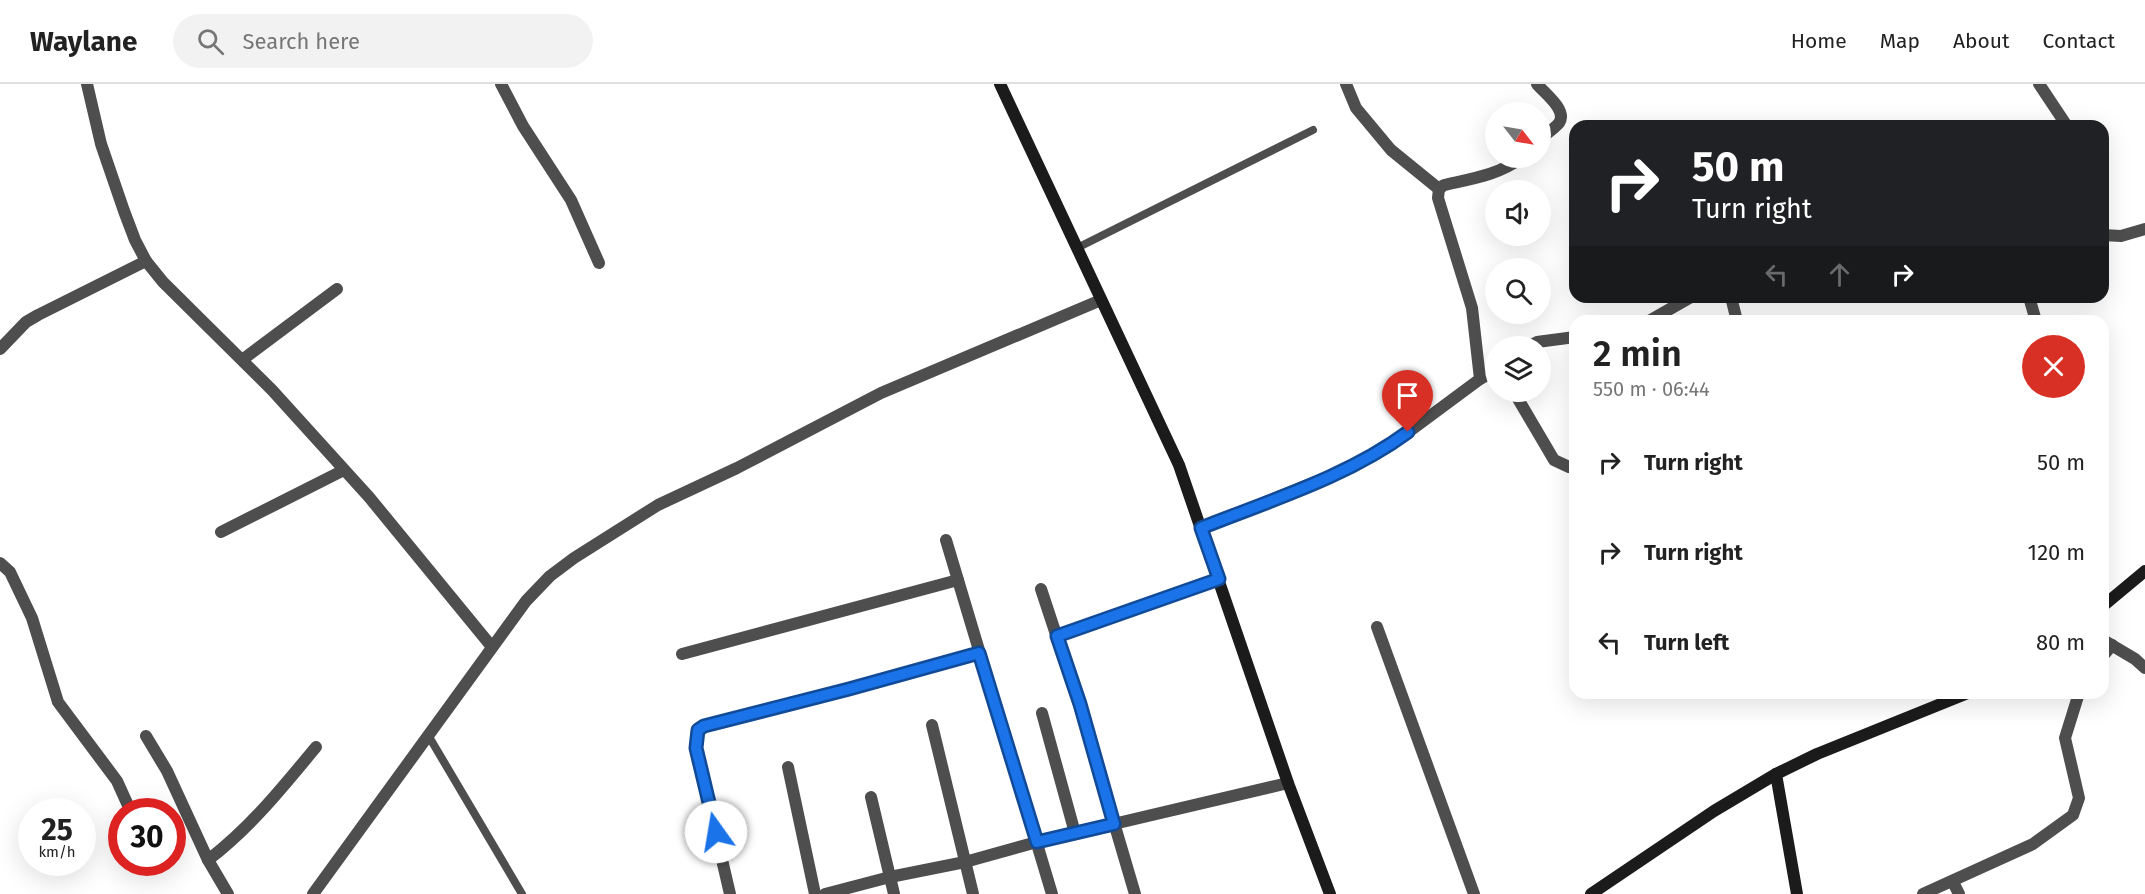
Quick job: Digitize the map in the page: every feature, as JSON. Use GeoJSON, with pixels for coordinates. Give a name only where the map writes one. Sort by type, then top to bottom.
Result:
{"type":"FeatureCollection","features":[{"type":"Feature","properties":{"kind":"street"},"geometry":{"type":"LineString","coordinates":[[87,84],[101,144],[135,240],[146,261],[163,282],[242,360],[369,497],[492,647]]}},
{"type":"Feature","properties":{"kind":"street"},"geometry":{"type":"LineString","coordinates":[[501,84],[523,126],[571,200],[599,263]]}},
{"type":"Feature","properties":{"kind":"street"},"geometry":{"type":"LineString","coordinates":[[1000,84],[1179,465],[1288,783],[1330,894]]}},
{"type":"Feature","properties":{"kind":"street"},"geometry":{"type":"LineString","coordinates":[[1346,84],[1356,108],[1391,150],[1440,189]]}},
{"type":"Feature","properties":{"kind":"street"},"geometry":{"type":"LineString","coordinates":[[1537,84],[1560,110],[1560,122],[1551,130]]}},
{"type":"Feature","properties":{"kind":"street"},"geometry":{"type":"LineString","coordinates":[[2038,84],[2063,120]]}},
{"type":"Feature","properties":{"kind":"street"},"geometry":{"type":"LineString","coordinates":[[1480,379],[1472,308],[1438,198],[1440,189],[1444,185],[1491,174],[1505,168]]}},
{"type":"Feature","properties":{"kind":"street"},"geometry":{"type":"LineString","coordinates":[[2109,235],[2121,236],[2145,229]]}},
{"type":"Feature","properties":{"kind":"street"},"geometry":{"type":"LineString","coordinates":[[0,349],[26,322],[146,261]]}},
{"type":"Feature","properties":{"kind":"street"},"geometry":{"type":"LineString","coordinates":[[242,360],[337,288]]}},
{"type":"Feature","properties":{"kind":"street"},"geometry":{"type":"LineString","coordinates":[[313,894],[526,601],[550,576],[574,558],[658,505],[737,468],[881,393],[1101,300]]}},
{"type":"Feature","properties":{"kind":"street"},"geometry":{"type":"LineString","coordinates":[[1660,315],[1680,303]]}},
{"type":"Feature","properties":{"kind":"street"},"geometry":{"type":"LineString","coordinates":[[1551,340],[1569,338]]}},
{"type":"Feature","properties":{"kind":"street"},"geometry":{"type":"LineString","coordinates":[[1201,528],[1345,470],[1391,445],[1485,376]]}},
{"type":"Feature","properties":{"kind":"street"},"geometry":{"type":"LineString","coordinates":[[1520,402],[1554,460],[1569,467]]}},
{"type":"Feature","properties":{"kind":"street"},"geometry":{"type":"LineString","coordinates":[[221,532],[344,470]]}},
{"type":"Feature","properties":{"kind":"street"},"geometry":{"type":"LineString","coordinates":[[946,540],[1052,894]]}},
{"type":"Feature","properties":{"kind":"street"},"geometry":{"type":"LineString","coordinates":[[0,563],[10,572],[32,618],[58,702],[117,781],[125,798]]}},
{"type":"Feature","properties":{"kind":"street"},"geometry":{"type":"LineString","coordinates":[[2109,601],[2145,571]]}},
{"type":"Feature","properties":{"kind":"street"},"geometry":{"type":"LineString","coordinates":[[1057,636],[1219,579]]}},
{"type":"Feature","properties":{"kind":"street"},"geometry":{"type":"LineString","coordinates":[[682,654],[958,580]]}},
{"type":"Feature","properties":{"kind":"street"},"geometry":{"type":"LineString","coordinates":[[1041,589],[1080,704],[1135,894]]}},
{"type":"Feature","properties":{"kind":"street"},"geometry":{"type":"LineString","coordinates":[[1377,627],[1474,894]]}},
{"type":"Feature","properties":{"kind":"street"},"geometry":{"type":"LineString","coordinates":[[2109,643],[2145,668]]}},
{"type":"Feature","properties":{"kind":"street"},"geometry":{"type":"LineString","coordinates":[[730,894],[696,748],[698,730],[704,726],[979,653]]}},
{"type":"Feature","properties":{"kind":"street"},"geometry":{"type":"LineString","coordinates":[[1591,894],[1705,817],[1776,774],[1818,754],[1953,699]]}},
{"type":"Feature","properties":{"kind":"street"},"geometry":{"type":"LineString","coordinates":[[1923,894],[2033,844],[2073,815],[2079,798],[2065,738],[2077,699]]}},
{"type":"Feature","properties":{"kind":"street"},"geometry":{"type":"LineString","coordinates":[[1042,713],[1075,833]]}},
{"type":"Feature","properties":{"kind":"street"},"geometry":{"type":"LineString","coordinates":[[932,725],[973,894]]}},
{"type":"Feature","properties":{"kind":"street"},"geometry":{"type":"LineString","coordinates":[[146,736],[177,789],[208,860],[228,894]]}},
{"type":"Feature","properties":{"kind":"street"},"geometry":{"type":"LineString","coordinates":[[208,860],[235,839],[316,747]]}},
{"type":"Feature","properties":{"kind":"street"},"geometry":{"type":"LineString","coordinates":[[788,767],[815,894]]}},
{"type":"Feature","properties":{"kind":"street"},"geometry":{"type":"LineString","coordinates":[[1776,774],[1797,894]]}},
{"type":"Feature","properties":{"kind":"street"},"geometry":{"type":"LineString","coordinates":[[825,894],[1288,783]]}},
{"type":"Feature","properties":{"kind":"street"},"geometry":{"type":"LineString","coordinates":[[871,797],[894,894]]}},
{"type":"Feature","properties":{"kind":"street"},"geometry":{"type":"LineString","coordinates":[[1953,882],[1959,894]]}},
{"type":"Feature","properties":{"kind":"lane"},"geometry":{"type":"LineString","coordinates":[[1077,248],[1313,130]]}},
{"type":"Feature","properties":{"kind":"lane"},"geometry":{"type":"LineString","coordinates":[[428,735],[522,894]]}},
{"type":"Feature","properties":{"kind":"route"},"geometry":{"type":"LineString","coordinates":[[716,832],[696,748],[698,730],[704,726],[979,653],[1037,842],[1114,824],[1080,704],[1057,636],[1219,579],[1201,528],[1345,470],[1391,445],[1408,432]]}}]}
